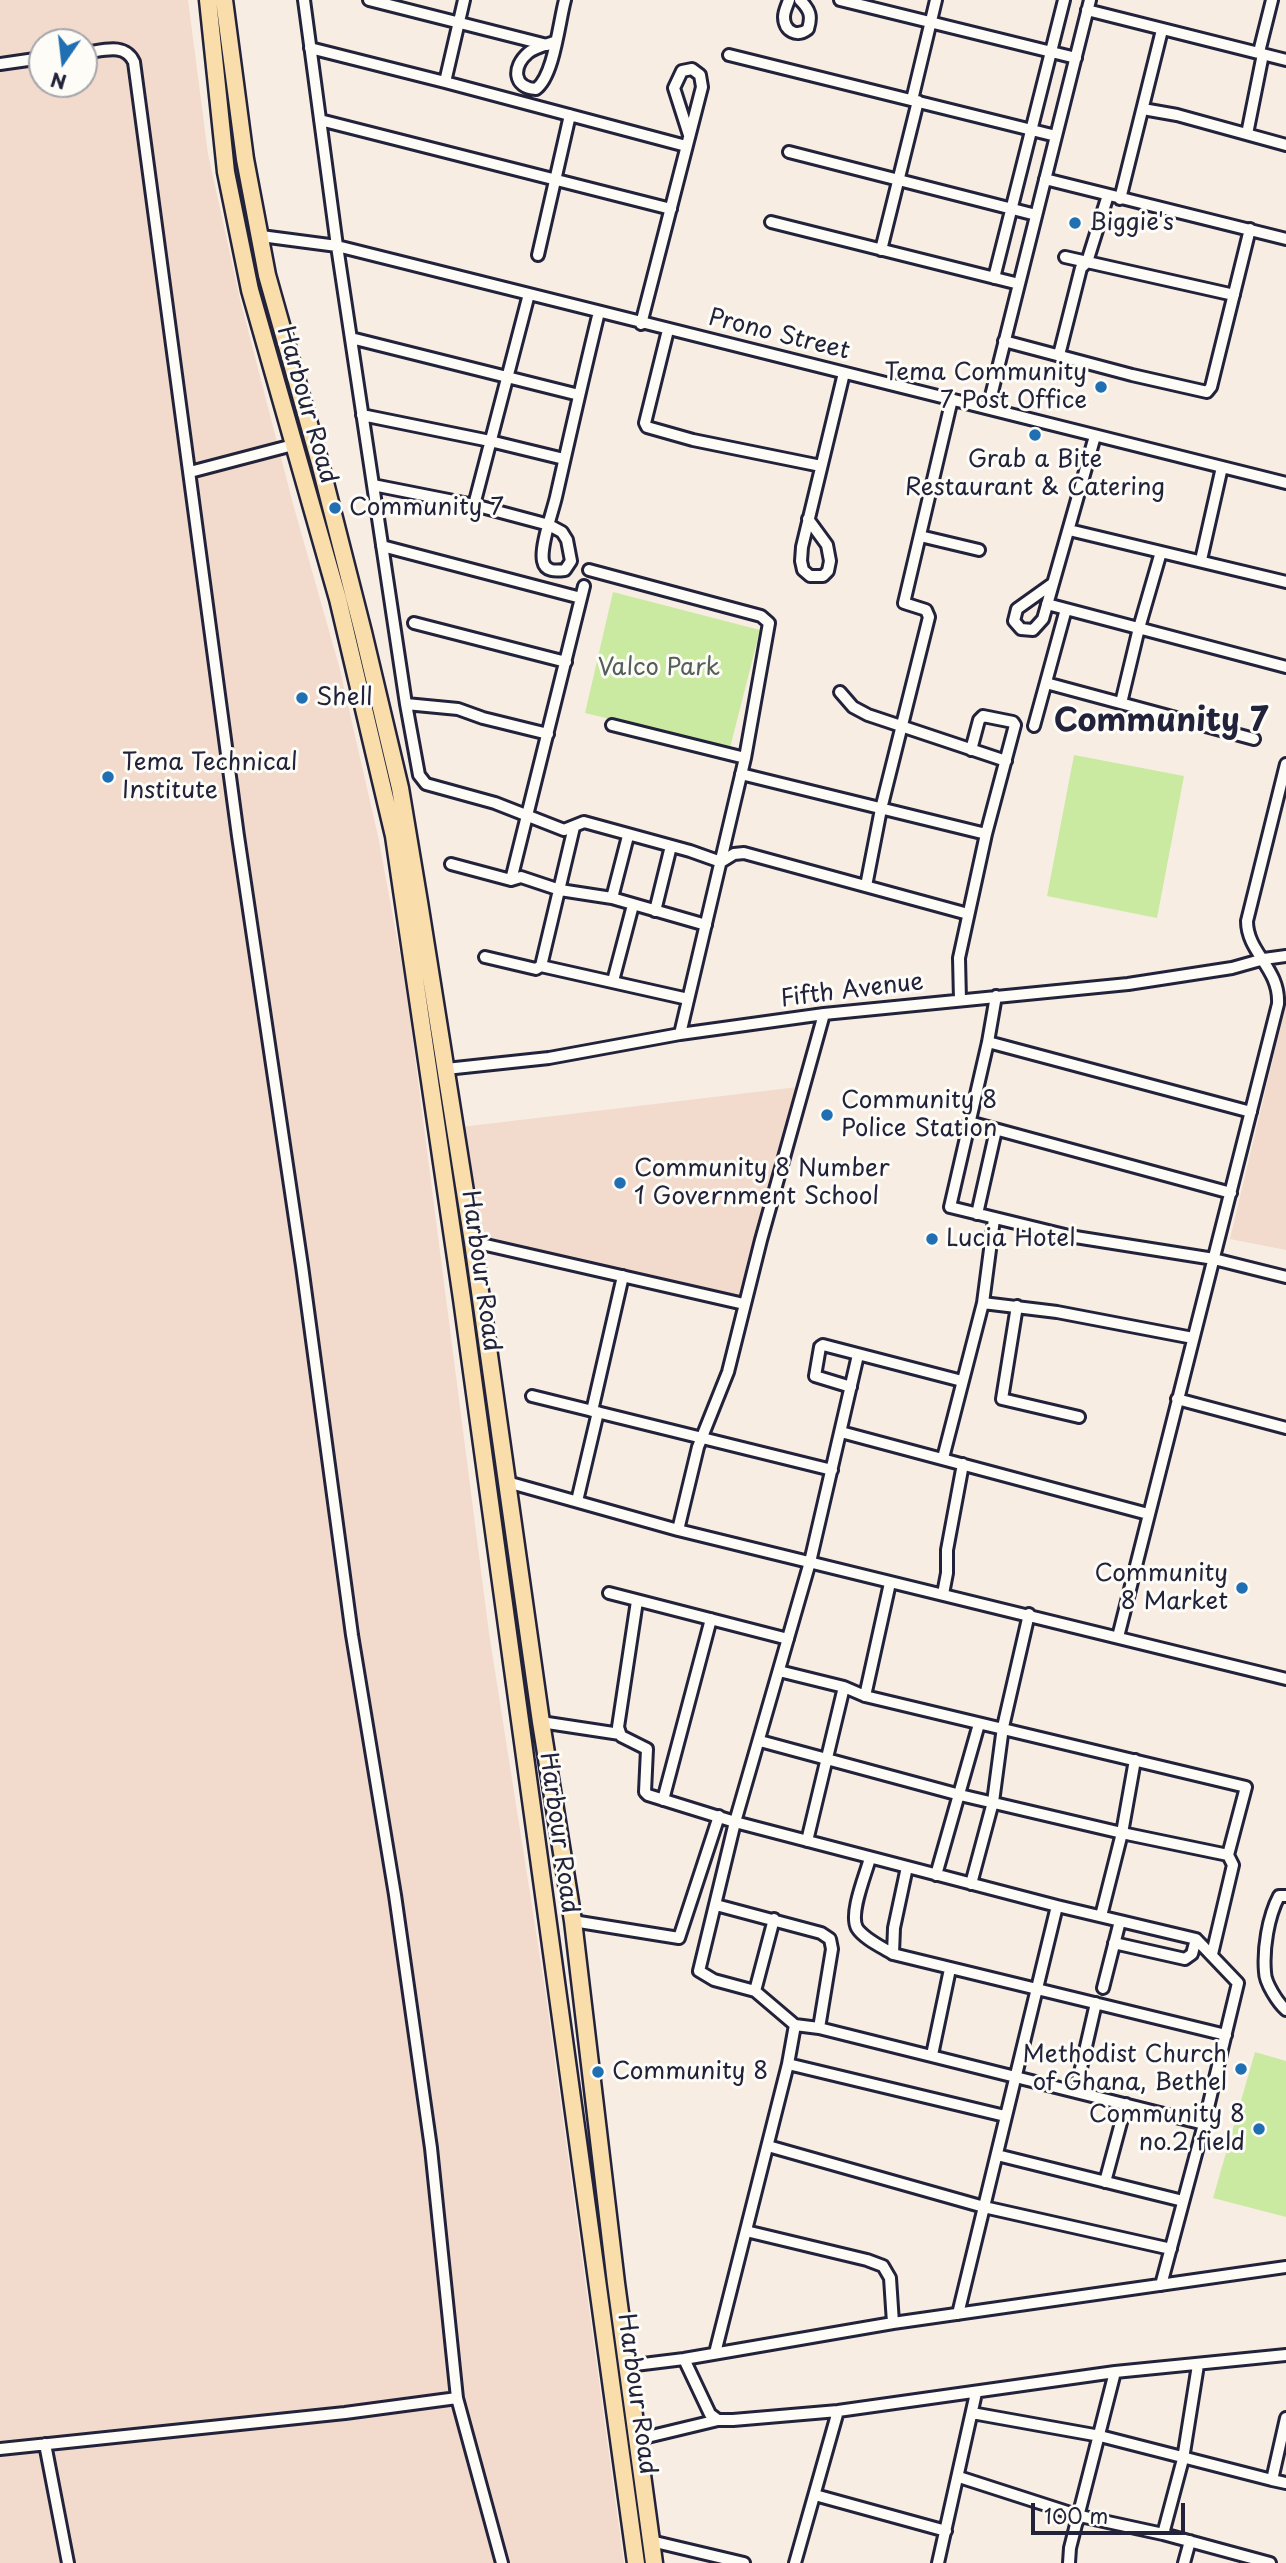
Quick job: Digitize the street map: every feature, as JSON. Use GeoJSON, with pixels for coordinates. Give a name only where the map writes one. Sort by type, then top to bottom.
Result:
{"type":"FeatureCollection","features":[{"type":"Feature","properties":{"kind":"highway","name":"Harbour Road"},"geometry":{"type":"LineString","coordinates":[[208,0],[226,172],[250,290],[338,599],[394,836],[463,1312],[636,2563]]}},
{"type":"Feature","properties":{"kind":"highway","name":"Harbour Road"},"geometry":{"type":"LineString","coordinates":[[224,0],[245,159],[267,275],[320,463],[400,788],[473,1242],[541,1722],[573,1922],[654,2563]]}},
{"type":"Feature","properties":{"kind":"street"},"geometry":{"type":"LineString","coordinates":[[304,0],[337,246],[406,705],[419,775],[424,782],[495,803],[564,830],[584,822],[721,862],[734,854],[744,853],[968,914]]}},
{"type":"Feature","properties":{"kind":"street"},"geometry":{"type":"LineString","coordinates":[[369,0],[551,43],[565,0]]}},
{"type":"Feature","properties":{"kind":"street"},"geometry":{"type":"LineString","coordinates":[[445,82],[464,0]]}},
{"type":"Feature","properties":{"kind":"street"},"geometry":{"type":"LineString","coordinates":[[789,0],[784,19],[786,27],[800,34],[808,29],[811,16],[807,6],[800,0]]}},
{"type":"Feature","properties":{"kind":"street"},"geometry":{"type":"LineString","coordinates":[[840,0],[1076,58]]}},
{"type":"Feature","properties":{"kind":"street"},"geometry":{"type":"LineString","coordinates":[[881,250],[936,0]]}},
{"type":"Feature","properties":{"kind":"street"},"geometry":{"type":"LineString","coordinates":[[994,278],[1064,0]]}},
{"type":"Feature","properties":{"kind":"street"},"geometry":{"type":"LineString","coordinates":[[1247,134],[1272,0]]}},
{"type":"Feature","properties":{"kind":"street"},"geometry":{"type":"LineString","coordinates":[[988,408],[1088,5],[1162,30],[1286,60]]}},
{"type":"Feature","properties":{"kind":"street"},"geometry":{"type":"LineString","coordinates":[[1120,199],[1162,30]]}},
{"type":"Feature","properties":{"kind":"street"},"geometry":{"type":"LineString","coordinates":[[310,48],[686,146]]}},
{"type":"Feature","properties":{"kind":"street"},"geometry":{"type":"LineString","coordinates":[[98,51],[121,49],[131,56],[134,62],[238,836],[302,1266],[352,1635],[395,1895],[423,2094],[457,2398],[502,2563]]}},
{"type":"Feature","properties":{"kind":"street"},"geometry":{"type":"LineString","coordinates":[[729,55],[1056,136]]}},
{"type":"Feature","properties":{"kind":"street"},"geometry":{"type":"LineString","coordinates":[[0,64],[28,60]]}},
{"type":"Feature","properties":{"kind":"street"},"geometry":{"type":"LineString","coordinates":[[641,324],[702,87],[700,75],[692,69],[682,71],[674,88],[689,135]]}},
{"type":"Feature","properties":{"kind":"street"},"geometry":{"type":"LineString","coordinates":[[1143,109],[1177,115],[1286,145]]}},
{"type":"Feature","properties":{"kind":"street"},"geometry":{"type":"LineString","coordinates":[[538,255],[570,116]]}},
{"type":"Feature","properties":{"kind":"street"},"geometry":{"type":"LineString","coordinates":[[320,120],[671,209]]}},
{"type":"Feature","properties":{"kind":"street"},"geometry":{"type":"LineString","coordinates":[[789,152],[1036,215]]}},
{"type":"Feature","properties":{"kind":"street"},"geometry":{"type":"LineString","coordinates":[[1045,179],[1286,239]]}},
{"type":"Feature","properties":{"kind":"street"},"geometry":{"type":"LineString","coordinates":[[1059,355],[1081,268],[1087,262],[1108,195]]}},
{"type":"Feature","properties":{"kind":"street"},"geometry":{"type":"LineString","coordinates":[[771,222],[1019,284]]}},
{"type":"Feature","properties":{"kind":"street"},"geometry":{"type":"LineString","coordinates":[[1004,341],[1207,391],[1211,387],[1250,229]]}},
{"type":"Feature","properties":{"kind":"street","name":"Prono Street"},"geometry":{"type":"LineString","coordinates":[[261,236],[337,246],[1286,483]]}},
{"type":"Feature","properties":{"kind":"street"},"geometry":{"type":"LineString","coordinates":[[1065,257],[1234,295]]}},
{"type":"Feature","properties":{"kind":"street"},"geometry":{"type":"LineString","coordinates":[[474,505],[529,294]]}},
{"type":"Feature","properties":{"kind":"street"},"geometry":{"type":"LineString","coordinates":[[373,485],[474,505],[549,525],[599,312]]}},
{"type":"Feature","properties":{"kind":"street"},"geometry":{"type":"LineString","coordinates":[[668,330],[645,423],[647,428],[692,440],[821,466]]}},
{"type":"Feature","properties":{"kind":"street"},"geometry":{"type":"LineString","coordinates":[[351,338],[579,395]]}},
{"type":"Feature","properties":{"kind":"street"},"geometry":{"type":"LineString","coordinates":[[807,519],[829,552],[828,571],[823,576],[810,576],[803,570],[801,561],[807,519],[844,373]]}},
{"type":"Feature","properties":{"kind":"street"},"geometry":{"type":"LineString","coordinates":[[866,886],[881,809],[929,614],[926,610],[904,603],[952,399]]}},
{"type":"Feature","properties":{"kind":"street"},"geometry":{"type":"LineString","coordinates":[[362,415],[564,459]]}},
{"type":"Feature","properties":{"kind":"street"},"geometry":{"type":"LineString","coordinates":[[1052,584],[1017,609],[1014,621],[1021,629],[1033,630],[1042,619],[1095,436]]}},
{"type":"Feature","properties":{"kind":"street"},"geometry":{"type":"LineString","coordinates":[[190,472],[293,445]]}},
{"type":"Feature","properties":{"kind":"street"},"geometry":{"type":"LineString","coordinates":[[1201,560],[1222,467]]}},
{"type":"Feature","properties":{"kind":"street"},"geometry":{"type":"LineString","coordinates":[[1069,530],[1286,582]]}},
{"type":"Feature","properties":{"kind":"street"},"geometry":{"type":"LineString","coordinates":[[920,536],[979,550]]}},
{"type":"Feature","properties":{"kind":"street"},"geometry":{"type":"LineString","coordinates":[[382,546],[581,598]]}},
{"type":"Feature","properties":{"kind":"street"},"geometry":{"type":"LineString","coordinates":[[1121,703],[1161,552]]}},
{"type":"Feature","properties":{"kind":"street"},"geometry":{"type":"LineString","coordinates":[[589,570],[766,619],[769,628],[745,758],[680,1034]]}},
{"type":"Feature","properties":{"kind":"street"},"geometry":{"type":"LineString","coordinates":[[511,880],[584,586]]}},
{"type":"Feature","properties":{"kind":"street"},"geometry":{"type":"LineString","coordinates":[[1047,604],[1286,667]]}},
{"type":"Feature","properties":{"kind":"street"},"geometry":{"type":"LineString","coordinates":[[1034,726],[1066,609]]}},
{"type":"Feature","properties":{"kind":"street"},"geometry":{"type":"LineString","coordinates":[[414,623],[566,662]]}},
{"type":"Feature","properties":{"kind":"street"},"geometry":{"type":"LineString","coordinates":[[1046,683],[1254,739]]}},
{"type":"Feature","properties":{"kind":"street"},"geometry":{"type":"LineString","coordinates":[[840,692],[853,707],[902,728],[1006,761]]}},
{"type":"Feature","properties":{"kind":"street"},"geometry":{"type":"LineString","coordinates":[[406,705],[458,709],[548,734]]}},
{"type":"Feature","properties":{"kind":"street"},"geometry":{"type":"LineString","coordinates":[[960,1000],[958,968],[968,914],[986,834],[1015,728],[1013,722],[981,718],[971,750]]}},
{"type":"Feature","properties":{"kind":"street"},"geometry":{"type":"LineString","coordinates":[[612,725],[745,758]]}},
{"type":"Feature","properties":{"kind":"street"},"geometry":{"type":"LineString","coordinates":[[1118,1637],[1278,1004],[1275,980],[1251,941],[1247,921],[1286,764]]}},
{"type":"Feature","properties":{"kind":"street"},"geometry":{"type":"LineString","coordinates":[[741,774],[986,834]]}},
{"type":"Feature","properties":{"kind":"street"},"geometry":{"type":"LineString","coordinates":[[541,966],[574,827]]}},
{"type":"Feature","properties":{"kind":"street"},"geometry":{"type":"LineString","coordinates":[[612,898],[628,836]]}},
{"type":"Feature","properties":{"kind":"street"},"geometry":{"type":"LineString","coordinates":[[655,911],[671,846]]}},
{"type":"Feature","properties":{"kind":"street"},"geometry":{"type":"LineString","coordinates":[[451,864],[511,880],[522,877],[560,890],[612,898],[706,925]]}},
{"type":"Feature","properties":{"kind":"street"},"geometry":{"type":"LineString","coordinates":[[613,981],[632,905]]}},
{"type":"Feature","properties":{"kind":"street","name":"Fifth Avenue"},"geometry":{"type":"LineString","coordinates":[[446,1069],[549,1058],[680,1034],[824,1014],[1128,984],[1232,968],[1286,956]]}},
{"type":"Feature","properties":{"kind":"street"},"geometry":{"type":"LineString","coordinates":[[485,957],[536,969],[541,966],[688,999]]}},
{"type":"Feature","properties":{"kind":"street"},"geometry":{"type":"LineString","coordinates":[[996,996],[988,1042],[950,1204],[953,1209],[1069,1236],[1214,1259],[1286,1278]]}},
{"type":"Feature","properties":{"kind":"street"},"geometry":{"type":"LineString","coordinates":[[678,1530],[701,1438],[728,1372],[744,1304],[824,1014]]}},
{"type":"Feature","properties":{"kind":"street"},"geometry":{"type":"LineString","coordinates":[[988,1042],[1251,1112]]}},
{"type":"Feature","properties":{"kind":"street"},"geometry":{"type":"LineString","coordinates":[[969,1122],[1231,1193]]}},
{"type":"Feature","properties":{"kind":"street"},"geometry":{"type":"LineString","coordinates":[[977,1214],[996,1130]]}},
{"type":"Feature","properties":{"kind":"street"},"geometry":{"type":"LineString","coordinates":[[943,1458],[984,1303],[994,1219]]}},
{"type":"Feature","properties":{"kind":"street"},"geometry":{"type":"LineString","coordinates":[[473,1242],[744,1304]]}},
{"type":"Feature","properties":{"kind":"street"},"geometry":{"type":"LineString","coordinates":[[577,1501],[623,1276]]}},
{"type":"Feature","properties":{"kind":"street"},"geometry":{"type":"LineString","coordinates":[[984,1303],[1017,1306],[1193,1338]]}},
{"type":"Feature","properties":{"kind":"street"},"geometry":{"type":"LineString","coordinates":[[1017,1306],[1003,1379],[1002,1399],[1079,1417]]}},
{"type":"Feature","properties":{"kind":"street"},"geometry":{"type":"LineString","coordinates":[[851,1387],[815,1376],[819,1349],[823,1345],[962,1381]]}},
{"type":"Feature","properties":{"kind":"street"},"geometry":{"type":"LineString","coordinates":[[858,1355],[810,1562],[735,1822],[699,1970],[714,1980],[755,1991],[796,2025],[932,2055],[1204,2124]]}},
{"type":"Feature","properties":{"kind":"street"},"geometry":{"type":"LineString","coordinates":[[532,1396],[832,1470]]}},
{"type":"Feature","properties":{"kind":"street"},"geometry":{"type":"LineString","coordinates":[[1177,1399],[1286,1428]]}},
{"type":"Feature","properties":{"kind":"street"},"geometry":{"type":"LineString","coordinates":[[841,1432],[1148,1514]]}},
{"type":"Feature","properties":{"kind":"street"},"geometry":{"type":"LineString","coordinates":[[943,1594],[947,1550],[963,1464]]}},
{"type":"Feature","properties":{"kind":"street"},"geometry":{"type":"LineString","coordinates":[[507,1482],[678,1530],[1286,1679]]}},
{"type":"Feature","properties":{"kind":"street"},"geometry":{"type":"LineString","coordinates":[[865,1696],[890,1583]]}},
{"type":"Feature","properties":{"kind":"street"},"geometry":{"type":"LineString","coordinates":[[609,1593],[788,1639]]}},
{"type":"Feature","properties":{"kind":"street"},"geometry":{"type":"LineString","coordinates":[[620,1734],[618,1727],[637,1601]]}},
{"type":"Feature","properties":{"kind":"street"},"geometry":{"type":"LineString","coordinates":[[971,1884],[993,1802],[1003,1727],[1029,1614]]}},
{"type":"Feature","properties":{"kind":"street"},"geometry":{"type":"LineString","coordinates":[[663,1800],[711,1619]]}},
{"type":"Feature","properties":{"kind":"street"},"geometry":{"type":"LineString","coordinates":[[779,1671],[844,1687],[865,1696],[1246,1787],[1228,1854],[1233,1865],[1212,1954]]}},
{"type":"Feature","properties":{"kind":"street"},"geometry":{"type":"LineString","coordinates":[[807,1841],[844,1687]]}},
{"type":"Feature","properties":{"kind":"street"},"geometry":{"type":"LineString","coordinates":[[541,1722],[620,1734],[647,1749],[645,1792],[663,1800],[870,1858],[1196,1939],[1238,1983],[1161,2285]]}},
{"type":"Feature","properties":{"kind":"street"},"geometry":{"type":"LineString","coordinates":[[936,1875],[979,1724]]}},
{"type":"Feature","properties":{"kind":"street"},"geometry":{"type":"LineString","coordinates":[[760,1741],[960,1795],[1122,1833],[1228,1854]]}},
{"type":"Feature","properties":{"kind":"street"},"geometry":{"type":"LineString","coordinates":[[1101,1916],[1122,1833],[1135,1760]]}},
{"type":"Feature","properties":{"kind":"street"},"geometry":{"type":"LineString","coordinates":[[573,1922],[679,1938],[719,1816]]}},
{"type":"Feature","properties":{"kind":"street"},"geometry":{"type":"LineString","coordinates":[[870,1858],[854,1914],[858,1928],[871,1941],[893,1954],[1226,2035]]}},
{"type":"Feature","properties":{"kind":"street"},"geometry":{"type":"LineString","coordinates":[[893,1954],[894,1928],[907,1867]]}},
{"type":"Feature","properties":{"kind":"street"},"geometry":{"type":"LineString","coordinates":[[1286,1896],[1279,1896],[1274,1906],[1265,1975],[1286,2010]]}},
{"type":"Feature","properties":{"kind":"street"},"geometry":{"type":"LineString","coordinates":[[716,1905],[821,1933],[830,1939],[832,1949],[819,2028]]}},
{"type":"Feature","properties":{"kind":"street"},"geometry":{"type":"LineString","coordinates":[[958,2314],[1057,1906]]}},
{"type":"Feature","properties":{"kind":"street"},"geometry":{"type":"LineString","coordinates":[[755,1991],[774,1919]]}},
{"type":"Feature","properties":{"kind":"street"},"geometry":{"type":"LineString","coordinates":[[1103,1988],[1121,1921]]}},
{"type":"Feature","properties":{"kind":"street"},"geometry":{"type":"LineString","coordinates":[[1114,1943],[1185,1959],[1192,1954],[1196,1939]]}},
{"type":"Feature","properties":{"kind":"street"},"geometry":{"type":"LineString","coordinates":[[932,2055],[950,1969]]}},
{"type":"Feature","properties":{"kind":"street"},"geometry":{"type":"LineString","coordinates":[[1076,2090],[1096,2003]]}},
{"type":"Feature","properties":{"kind":"street"},"geometry":{"type":"LineString","coordinates":[[715,2353],[796,2025]]}},
{"type":"Feature","properties":{"kind":"street"},"geometry":{"type":"LineString","coordinates":[[788,2064],[1005,2116]]}},
{"type":"Feature","properties":{"kind":"street"},"geometry":{"type":"LineString","coordinates":[[1105,2182],[1126,2104]]}},
{"type":"Feature","properties":{"kind":"street"},"geometry":{"type":"LineString","coordinates":[[768,2146],[984,2207],[1171,2249]]}},
{"type":"Feature","properties":{"kind":"street"},"geometry":{"type":"LineString","coordinates":[[997,2155],[1183,2201]]}},
{"type":"Feature","properties":{"kind":"street"},"geometry":{"type":"LineString","coordinates":[[746,2231],[883,2266],[890,2278],[893,2323]]}},
{"type":"Feature","properties":{"kind":"street"},"geometry":{"type":"LineString","coordinates":[[627,2366],[684,2359],[893,2323],[1286,2267]]}},
{"type":"Feature","properties":{"kind":"street"},"geometry":{"type":"LineString","coordinates":[[639,2439],[719,2420],[838,2411],[1115,2372],[1286,2355]]}},
{"type":"Feature","properties":{"kind":"street"},"geometry":{"type":"LineString","coordinates":[[684,2359],[710,2413],[719,2420]]}},
{"type":"Feature","properties":{"kind":"street"},"geometry":{"type":"LineString","coordinates":[[1163,2534],[1183,2459],[1198,2365]]}},
{"type":"Feature","properties":{"kind":"street"},"geometry":{"type":"LineString","coordinates":[[1069,2563],[1070,2549],[1115,2372]]}},
{"type":"Feature","properties":{"kind":"street"},"geometry":{"type":"LineString","coordinates":[[938,2563],[976,2393]]}},
{"type":"Feature","properties":{"kind":"street"},"geometry":{"type":"LineString","coordinates":[[0,2449],[345,2413],[457,2398]]}},
{"type":"Feature","properties":{"kind":"street"},"geometry":{"type":"LineString","coordinates":[[795,2563],[838,2411]]}},
{"type":"Feature","properties":{"kind":"street"},"geometry":{"type":"LineString","coordinates":[[972,2413],[1100,2436],[1286,2483]]}},
{"type":"Feature","properties":{"kind":"street"},"geometry":{"type":"LineString","coordinates":[[1272,2480],[1286,2417]]}},
{"type":"Feature","properties":{"kind":"street"},"geometry":{"type":"LineString","coordinates":[[45,2444],[68,2563]]}},
{"type":"Feature","properties":{"kind":"street"},"geometry":{"type":"LineString","coordinates":[[959,2477],[1080,2516],[1163,2534],[1270,2563]]}},
{"type":"Feature","properties":{"kind":"street"},"geometry":{"type":"LineString","coordinates":[[815,2495],[946,2531]]}},
{"type":"Feature","properties":{"kind":"street"},"geometry":{"type":"LineString","coordinates":[[651,2541],[744,2563]]}},
{"type":"Feature","properties":{"kind":"street"},"geometry":{"type":"LineString","coordinates":[[1184,2563],[1190,2541]]}},
{"type":"Feature","properties":{"kind":"shaded area"},"geometry":{"type":"Polygon","coordinates":[[[0,0],[188,0],[208,154],[240,299],[293,504],[339,666],[378,836],[406,987],[489,1633],[545,1989],[624,2563],[0,2563],[0,0]]]}},
{"type":"Feature","properties":{"kind":"shaded area"},"geometry":{"type":"Polygon","coordinates":[[[1286,1004],[1286,1250],[1230,1239],[1286,1004]]]}},
{"type":"Feature","properties":{"kind":"shaded area","name":"Community 8 Number 1 Government School"},"geometry":{"type":"Polygon","coordinates":[[[798,1087],[737,1301],[479,1239],[461,1127],[798,1087]]]}},
{"type":"Feature","properties":{"kind":"green space","name":"Valco Park"},"geometry":{"type":"Polygon","coordinates":[[[613,592],[760,630],[730,748],[585,713],[613,592]]]}},
{"type":"Feature","properties":{"kind":"green space"},"geometry":{"type":"Polygon","coordinates":[[[1074,755],[1184,776],[1157,918],[1047,896],[1074,755]]]}},
{"type":"Feature","properties":{"kind":"green space","name":"Community 8 no.2 field"},"geometry":{"type":"Polygon","coordinates":[[[1255,2052],[1286,2061],[1286,2217],[1213,2198],[1255,2052]]]}},
{"type":"Feature","properties":{"kind":"place","name":"Biggie's"},"geometry":{"type":"Point","coordinates":[1075,223]}},
{"type":"Feature","properties":{"kind":"place","name":"Tema Community 7 Post Office"},"geometry":{"type":"Point","coordinates":[1101,387]}},
{"type":"Feature","properties":{"kind":"place","name":"Grab a Bite Restaurant & Catering"},"geometry":{"type":"Point","coordinates":[1035,435]}},
{"type":"Feature","properties":{"kind":"place","name":"Community 7"},"geometry":{"type":"Point","coordinates":[335,508]}},
{"type":"Feature","properties":{"kind":"place","name":"Shell"},"geometry":{"type":"Point","coordinates":[302,698]}},
{"type":"Feature","properties":{"kind":"place","name":"Tema Technical Institute"},"geometry":{"type":"Point","coordinates":[108,777]}},
{"type":"Feature","properties":{"kind":"place","name":"Community 8 Police Station"},"geometry":{"type":"Point","coordinates":[827,1115]}},
{"type":"Feature","properties":{"kind":"place","name":"Community 8 Number 1 Government School"},"geometry":{"type":"Point","coordinates":[620,1183]}},
{"type":"Feature","properties":{"kind":"place","name":"Lucia Hotel"},"geometry":{"type":"Point","coordinates":[932,1239]}},
{"type":"Feature","properties":{"kind":"place","name":"Community 8 Market"},"geometry":{"type":"Point","coordinates":[1242,1588]}},
{"type":"Feature","properties":{"kind":"place","name":"Methodist Church of Ghana, Bethel"},"geometry":{"type":"Point","coordinates":[1241,2069]}},
{"type":"Feature","properties":{"kind":"place","name":"Community 8"},"geometry":{"type":"Point","coordinates":[598,2072]}},
{"type":"Feature","properties":{"kind":"place","name":"Community 8 no.2 field"},"geometry":{"type":"Point","coordinates":[1259,2129]}},
{"type":"Feature","properties":{"kind":"district","name":"Community 7"},"geometry":{"type":"Point","coordinates":[1161,722]}}]}
